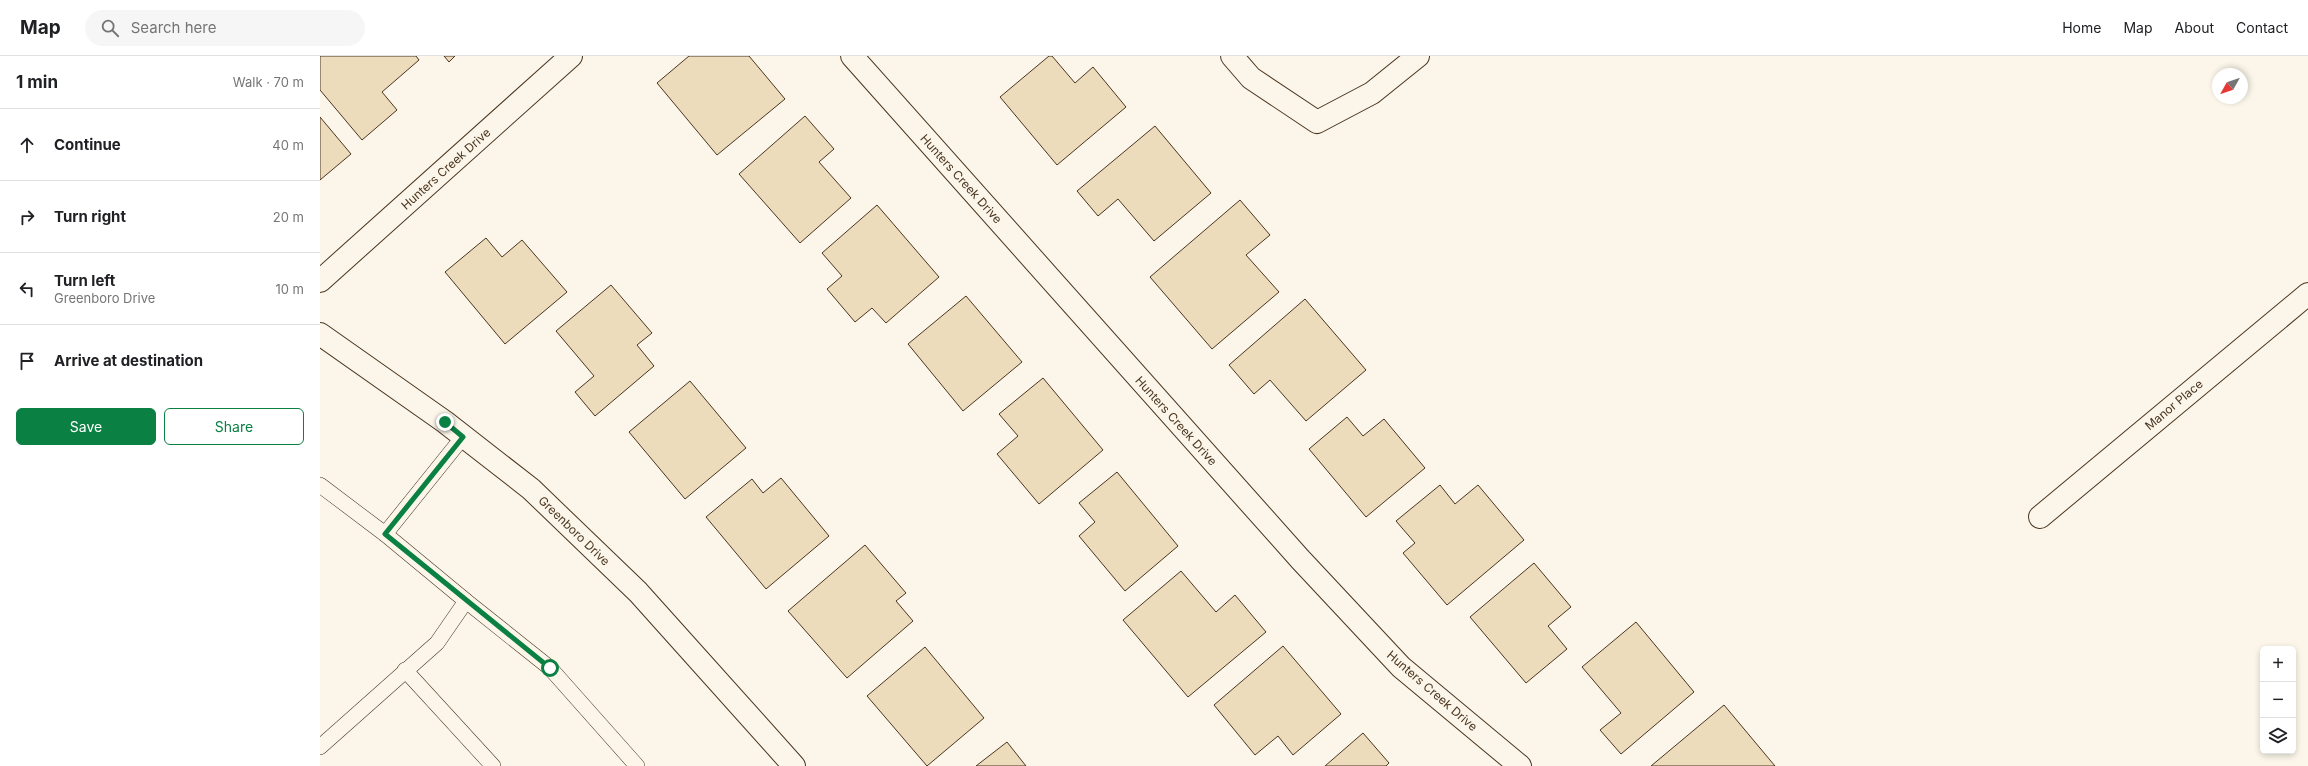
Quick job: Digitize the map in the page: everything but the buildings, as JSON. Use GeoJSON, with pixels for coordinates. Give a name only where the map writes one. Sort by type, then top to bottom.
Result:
{"type":"FeatureCollection","features":[{"type":"Feature","properties":{"kind":"street","name":"Hunters Creek Drive"},"geometry":{"type":"LineString","coordinates":[[320,282],[571,56]]}},
{"type":"Feature","properties":{"kind":"street","name":"Hunters Creek Drive"},"geometry":{"type":"LineString","coordinates":[[852,56],[1342,604],[1401,667],[1520,766]]}},
{"type":"Feature","properties":{"kind":"street"},"geometry":{"type":"LineString","coordinates":[[1232,56],[1251,78],[1317,122],[1372,93],[1418,56]]}},
{"type":"Feature","properties":{"kind":"street","name":"Manor Place"},"geometry":{"type":"LineString","coordinates":[[2040,517],[2308,294]]}},
{"type":"Feature","properties":{"kind":"street","name":"Greenboro Drive"},"geometry":{"type":"LineString","coordinates":[[320,334],[463,437],[531,490],[638,592],[794,766]]}},
{"type":"Feature","properties":{"kind":"lane"},"geometry":{"type":"LineString","coordinates":[[385,534],[463,437]]}},
{"type":"Feature","properties":{"kind":"lane"},"geometry":{"type":"LineString","coordinates":[[320,485],[385,534],[550,668],[637,766]]}},
{"type":"Feature","properties":{"kind":"lane"},"geometry":{"type":"LineString","coordinates":[[320,747],[437,643],[466,601]]}},
{"type":"Feature","properties":{"kind":"lane"},"geometry":{"type":"LineString","coordinates":[[405,670],[493,766]]}},
{"type":"Feature","properties":{"kind":"route"},"geometry":{"type":"LineString","coordinates":[[445,422],[463,437],[385,534],[550,668]]}}]}
